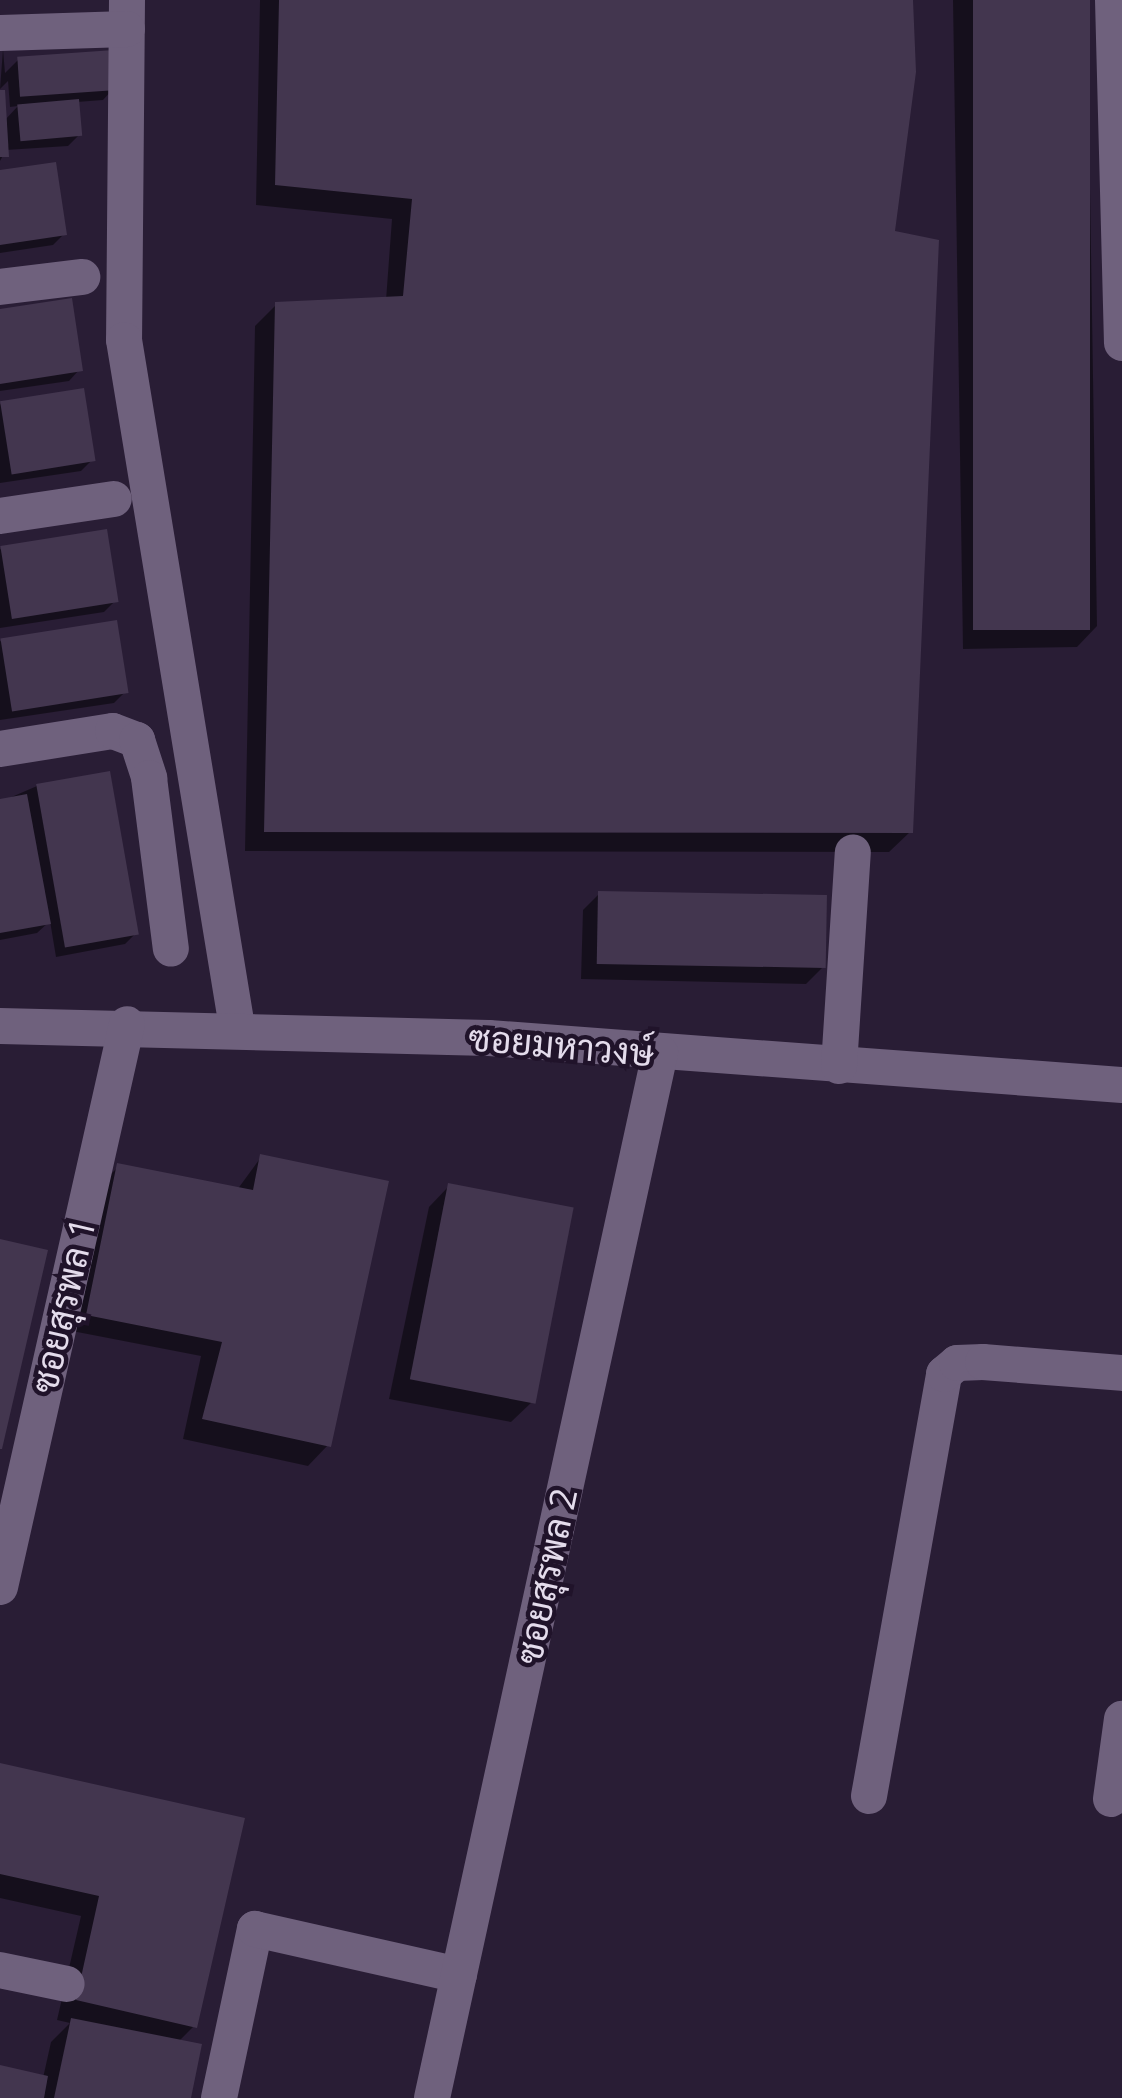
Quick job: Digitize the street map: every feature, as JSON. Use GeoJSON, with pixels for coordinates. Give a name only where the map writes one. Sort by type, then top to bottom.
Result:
{"type":"FeatureCollection","features":[{"type":"Feature","properties":{"kind":"street"},"geometry":{"type":"LineString","coordinates":[[1113,0],[1122,343]]}},
{"type":"Feature","properties":{"kind":"street"},"geometry":{"type":"LineString","coordinates":[[0,33],[127,15],[124,340],[237,1027]]}},
{"type":"Feature","properties":{"kind":"street"},"geometry":{"type":"LineString","coordinates":[[0,287],[82,277]]}},
{"type":"Feature","properties":{"kind":"street"},"geometry":{"type":"LineString","coordinates":[[0,516],[114,499]]}},
{"type":"Feature","properties":{"kind":"street"},"geometry":{"type":"LineString","coordinates":[[0,749],[113,730],[136,740],[149,778],[171,949]]}},
{"type":"Feature","properties":{"kind":"street"},"geometry":{"type":"LineString","coordinates":[[839,1066],[853,852]]}},
{"type":"Feature","properties":{"kind":"street","name":"ซอยสุรพล 1"},"geometry":{"type":"LineString","coordinates":[[0,1587],[127,1024]]}},
{"type":"Feature","properties":{"kind":"street","name":"ซอยมหาวงษ์"},"geometry":{"type":"LineString","coordinates":[[0,1026],[237,1027],[1122,1085]]}},
{"type":"Feature","properties":{"kind":"street","name":"ซอยสุรพล 2"},"geometry":{"type":"LineString","coordinates":[[432,2098],[660,1053]]}},
{"type":"Feature","properties":{"kind":"street"},"geometry":{"type":"LineString","coordinates":[[869,1796],[944,1374],[957,1363],[983,1362],[1122,1373]]}},
{"type":"Feature","properties":{"kind":"street"},"geometry":{"type":"LineString","coordinates":[[1111,1799],[1122,1719]]}},
{"type":"Feature","properties":{"kind":"street"},"geometry":{"type":"LineString","coordinates":[[219,2098],[255,1929],[459,1975]]}},
{"type":"Feature","properties":{"kind":"street"},"geometry":{"type":"LineString","coordinates":[[0,1970],[67,1984]]}},
{"type":"Feature","properties":{"kind":"building"},"geometry":{"type":"Polygon","coordinates":[[[279,0],[913,0],[916,72],[895,231],[939,240],[913,833],[264,832],[275,302],[403,296],[412,199],[275,185],[279,0]]]}},
{"type":"Feature","properties":{"kind":"building"},"geometry":{"type":"Polygon","coordinates":[[[973,0],[1090,0],[1090,630],[973,630],[973,0]]]}},
{"type":"Feature","properties":{"kind":"building"},"geometry":{"type":"Polygon","coordinates":[[[114,50],[117,90],[20,97],[17,57],[114,50]]]}},
{"type":"Feature","properties":{"kind":"building"},"geometry":{"type":"Polygon","coordinates":[[[0,90],[5,90],[9,157],[0,157],[0,90]]]}},
{"type":"Feature","properties":{"kind":"building"},"geometry":{"type":"Polygon","coordinates":[[[79,99],[82,136],[20,141],[17,104],[79,99]]]}},
{"type":"Feature","properties":{"kind":"building"},"geometry":{"type":"Polygon","coordinates":[[[56,162],[67,235],[0,245],[0,170],[56,162]]]}},
{"type":"Feature","properties":{"kind":"building"},"geometry":{"type":"Polygon","coordinates":[[[72,298],[83,371],[0,384],[0,309],[72,298]]]}},
{"type":"Feature","properties":{"kind":"building"},"geometry":{"type":"Polygon","coordinates":[[[84,388],[96,461],[12,474],[0,401],[84,388]]]}},
{"type":"Feature","properties":{"kind":"building"},"geometry":{"type":"Polygon","coordinates":[[[107,529],[119,602],[12,619],[0,546],[107,529]]]}},
{"type":"Feature","properties":{"kind":"building"},"geometry":{"type":"Polygon","coordinates":[[[117,620],[129,693],[12,712],[0,638],[117,620]]]}},
{"type":"Feature","properties":{"kind":"building"},"geometry":{"type":"Polygon","coordinates":[[[110,771],[139,934],[65,948],[36,784],[110,771]]]}},
{"type":"Feature","properties":{"kind":"building"},"geometry":{"type":"Polygon","coordinates":[[[27,794],[51,924],[0,933],[0,799],[27,794]]]}},
{"type":"Feature","properties":{"kind":"building"},"geometry":{"type":"Polygon","coordinates":[[[598,891],[827,895],[826,968],[597,964],[598,891]]]}},
{"type":"Feature","properties":{"kind":"building"},"geometry":{"type":"Polygon","coordinates":[[[260,1154],[389,1181],[331,1447],[202,1419],[222,1342],[86,1315],[117,1163],[253,1190],[260,1154]]]}},
{"type":"Feature","properties":{"kind":"building"},"geometry":{"type":"Polygon","coordinates":[[[448,1183],[574,1207],[535,1404],[410,1379],[448,1183]]]}},
{"type":"Feature","properties":{"kind":"building"},"geometry":{"type":"Polygon","coordinates":[[[0,1239],[48,1250],[2,1449],[0,1449],[0,1239]]]}},
{"type":"Feature","properties":{"kind":"building"},"geometry":{"type":"Polygon","coordinates":[[[0,1763],[245,1818],[197,2028],[76,2000],[99,1896],[0,1874],[0,1763]]]}},
{"type":"Feature","properties":{"kind":"building"},"geometry":{"type":"Polygon","coordinates":[[[71,2018],[202,2044],[191,2098],[54,2098],[71,2018]]]}},
{"type":"Feature","properties":{"kind":"building"},"geometry":{"type":"Polygon","coordinates":[[[0,2065],[48,2076],[44,2098],[0,2098],[0,2065]]]}}]}
